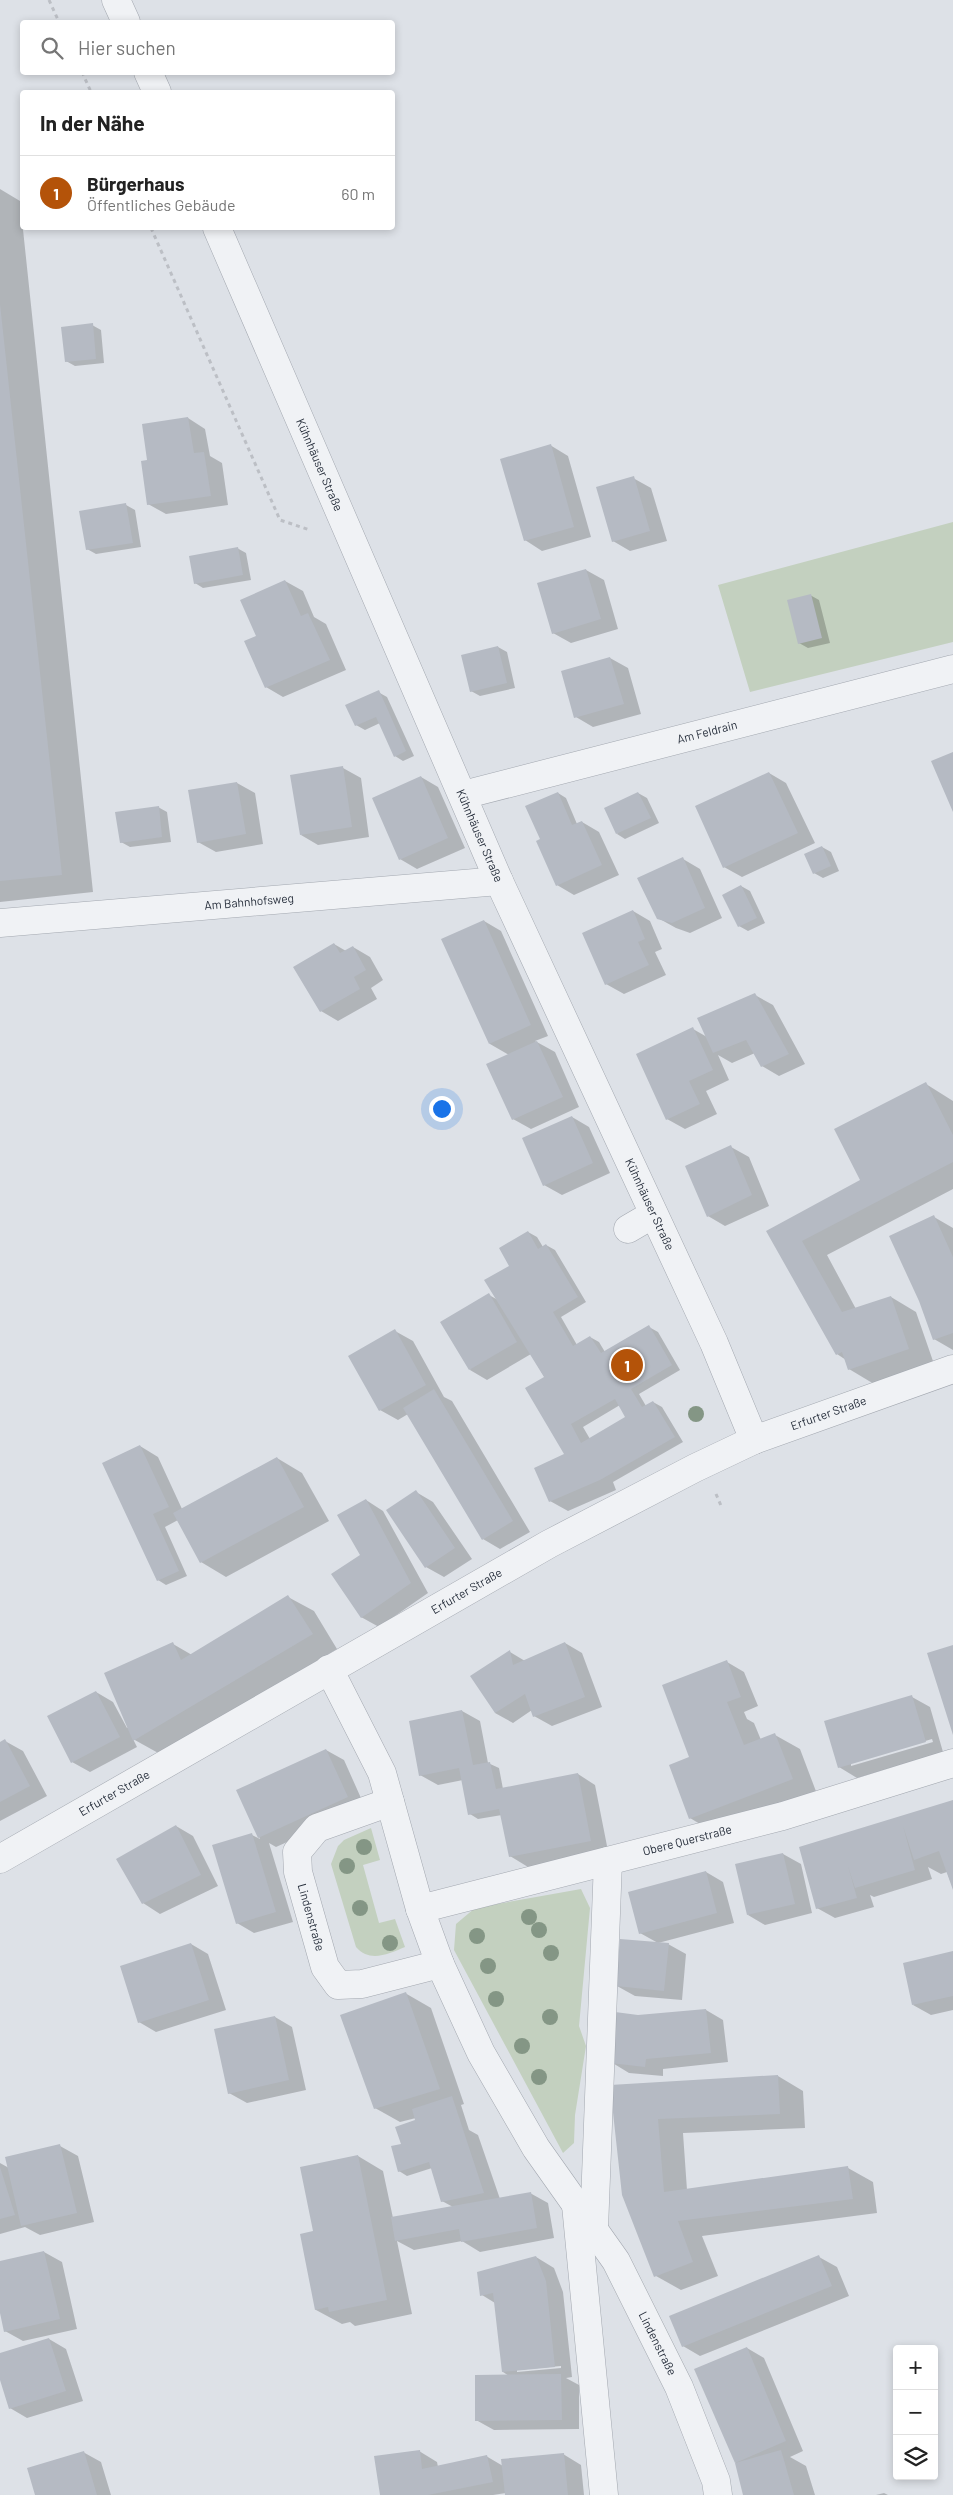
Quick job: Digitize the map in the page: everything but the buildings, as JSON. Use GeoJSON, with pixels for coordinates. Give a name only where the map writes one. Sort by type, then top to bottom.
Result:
{"type":"FeatureCollection","features":[{"type":"Feature","properties":{"kind":"street"},"geometry":{"type":"LineString","coordinates":[[116,0],[125,20]]}},
{"type":"Feature","properties":{"kind":"street"},"geometry":{"type":"LineString","coordinates":[[149,75],[156,90]]}},
{"type":"Feature","properties":{"kind":"street","name":"Kühnhäuser Straße"},"geometry":{"type":"LineString","coordinates":[[217,230],[499,881],[721,1360],[754,1440]]}},
{"type":"Feature","properties":{"kind":"street","name":"Am Feldrain"},"geometry":{"type":"LineString","coordinates":[[463,795],[953,668]]}},
{"type":"Feature","properties":{"kind":"street","name":"Am Bahnhofsweg"},"geometry":{"type":"LineString","coordinates":[[0,923],[499,881]]}},
{"type":"Feature","properties":{"kind":"street"},"geometry":{"type":"LineString","coordinates":[[628,1229],[652,1214]]}},
{"type":"Feature","properties":{"kind":"street","name":"Erfurter Straße"},"geometry":{"type":"LineString","coordinates":[[0,1859],[550,1544],[754,1440],[953,1369]]}},
{"type":"Feature","properties":{"kind":"street","name":"Lindenstraße"},"geometry":{"type":"LineString","coordinates":[[329,1669],[382,1773],[420,1909],[440,1964],[481,2053],[536,2148],[616,2261],[679,2386],[716,2480],[718,2495]]}},
{"type":"Feature","properties":{"kind":"street","name":"Obere Querstraße"},"geometry":{"type":"LineString","coordinates":[[420,1909],[784,1816],[953,1762]]}},
{"type":"Feature","properties":{"kind":"street","name":"Lindenstraße"},"geometry":{"type":"LineString","coordinates":[[390,1802],[317,1828],[297,1852],[298,1872],[325,1967],[338,1985],[354,1984],[440,1964]]}},
{"type":"Feature","properties":{"kind":"street"},"geometry":{"type":"LineString","coordinates":[[594,2229],[608,1861]]}},
{"type":"Feature","properties":{"kind":"street","name":"Lindenstraße"},"geometry":{"type":"LineString","coordinates":[[575,2204],[604,2495]]}},
{"type":"Feature","properties":{"kind":"path"},"geometry":{"type":"LineString","coordinates":[[49,0],[58,20]]}},
{"type":"Feature","properties":{"kind":"path"},"geometry":{"type":"LineString","coordinates":[[83,75],[90,90]]}},
{"type":"Feature","properties":{"kind":"path"},"geometry":{"type":"LineString","coordinates":[[152,230],[280,520],[355,545]]}},
{"type":"Feature","properties":{"kind":"green space"},"geometry":{"type":"Polygon","coordinates":[[[953,522],[953,642],[750,692],[718,585],[953,522]]]}},
{"type":"Feature","properties":{"kind":"green space"},"geometry":{"type":"Polygon","coordinates":[[[371,1828],[380,1860],[363,1865],[379,1923],[395,1919],[405,1947],[379,1956],[367,1955],[356,1947],[331,1864],[338,1846],[344,1840],[371,1828]]]}},
{"type":"Feature","properties":{"kind":"green space"},"geometry":{"type":"Polygon","coordinates":[[[581,1889],[590,1908],[579,2026],[586,2046],[575,2115],[574,2143],[563,2153],[454,1950],[456,1924],[475,1908],[581,1889]]]}},
{"type":"Feature","properties":{"kind":"place","name":"Bürgerhaus"},"geometry":{"type":"Point","coordinates":[627,1365]}}]}
